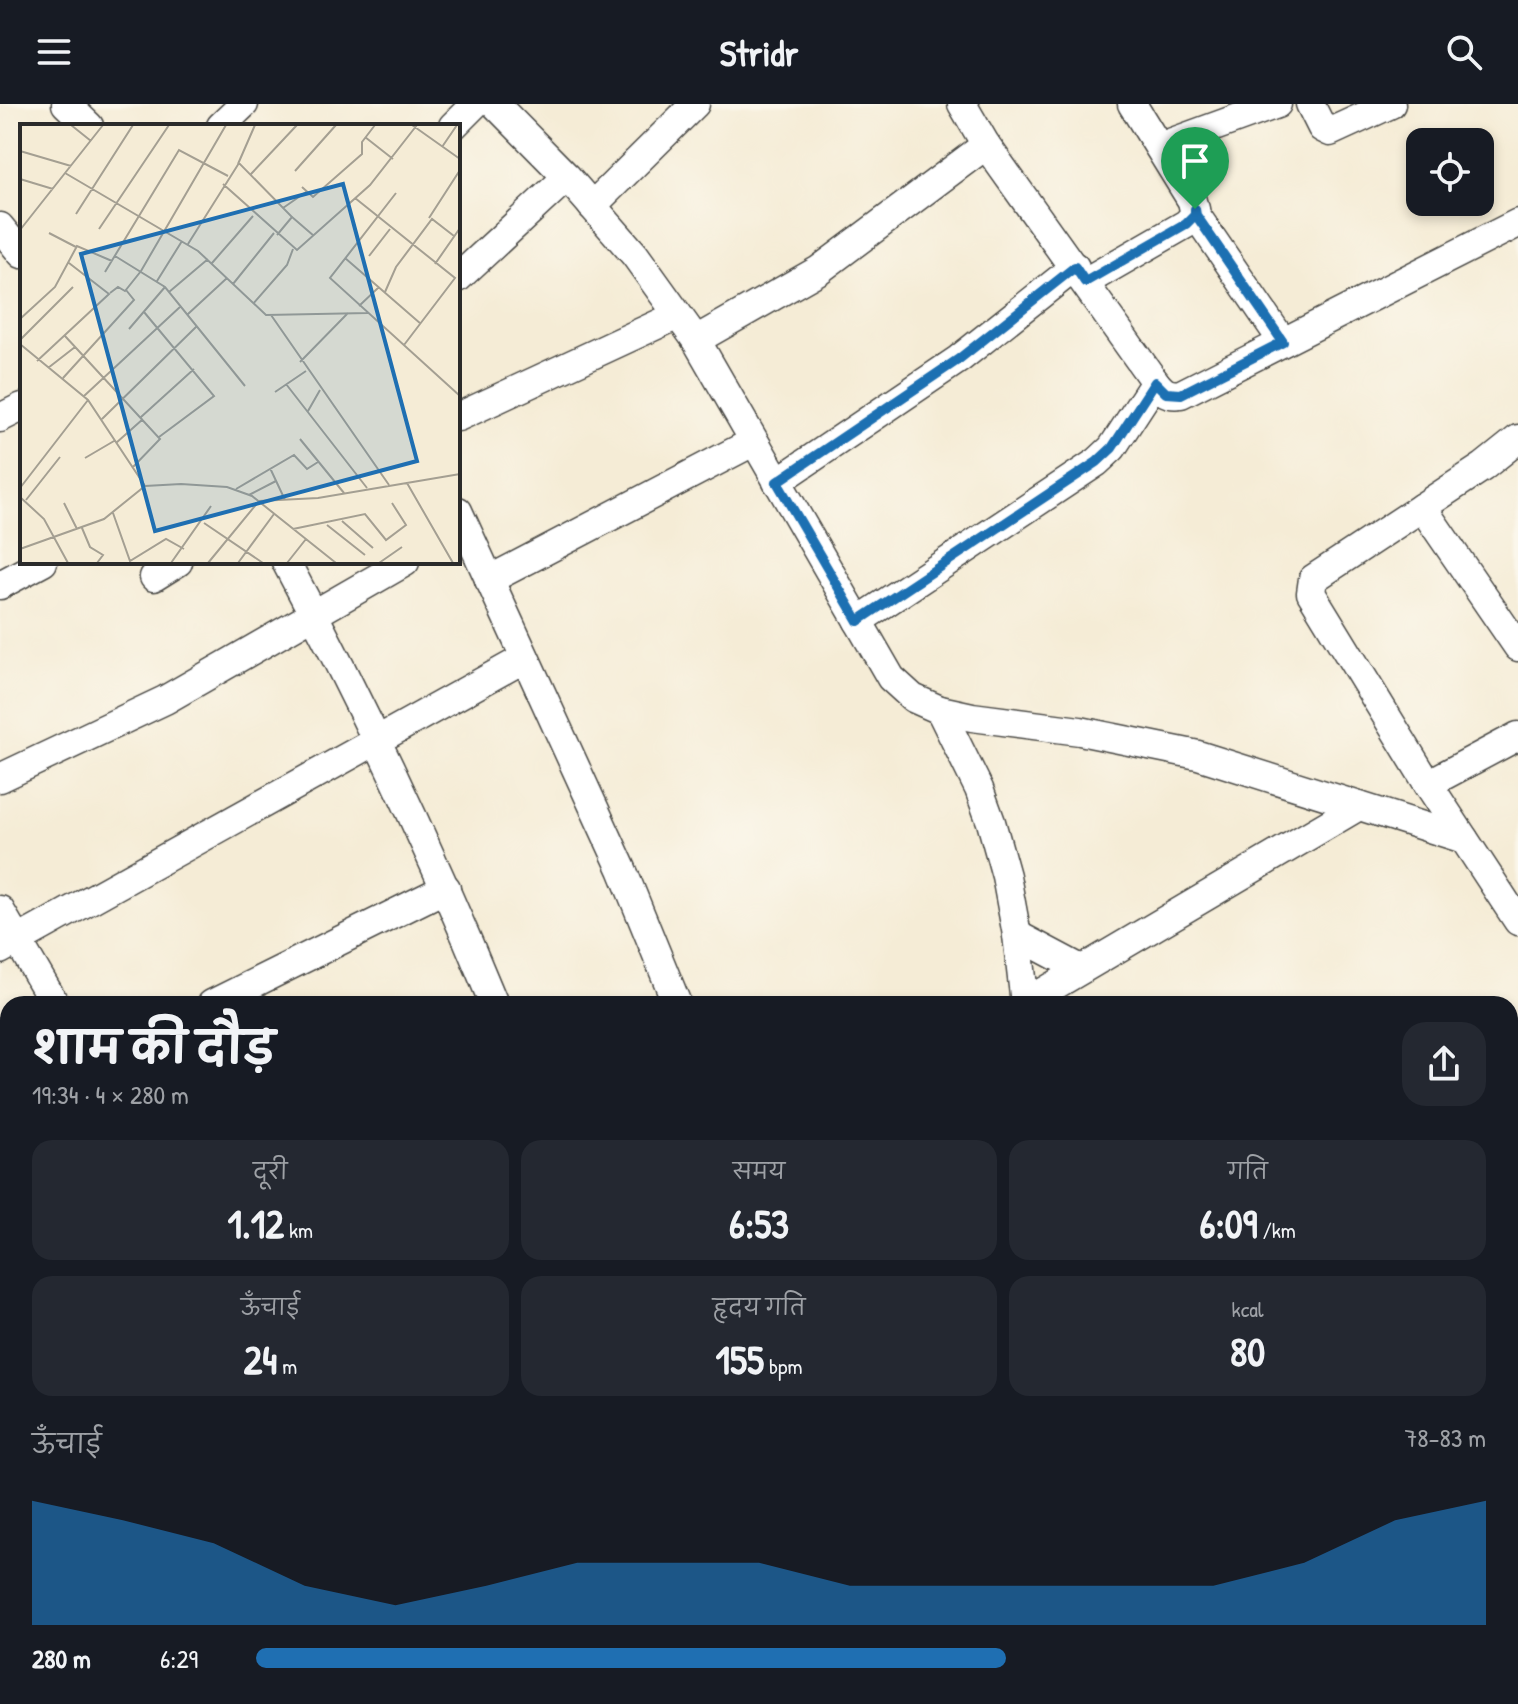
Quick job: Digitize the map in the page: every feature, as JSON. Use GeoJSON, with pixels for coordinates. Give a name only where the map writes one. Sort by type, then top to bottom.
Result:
{"type":"FeatureCollection","features":[{"type":"Feature","properties":{"kind":"street"},"geometry":{"type":"LineString","coordinates":[[66,104],[87,124]]}},
{"type":"Feature","properties":{"kind":"street"},"geometry":{"type":"LineString","coordinates":[[223,124],[244,104]]}},
{"type":"Feature","properties":{"kind":"street"},"geometry":{"type":"LineString","coordinates":[[455,124],[475,104]]}},
{"type":"Feature","properties":{"kind":"street"},"geometry":{"type":"LineString","coordinates":[[495,104],[567,177],[635,255],[696,340],[891,678],[913,698],[940,710],[972,717],[1080,731],[1198,755],[1464,839]]}},
{"type":"Feature","properties":{"kind":"street"},"geometry":{"type":"LineString","coordinates":[[592,206],[695,104]]}},
{"type":"Feature","properties":{"kind":"street"},"geometry":{"type":"LineString","coordinates":[[962,104],[986,145],[1155,382],[1166,393],[1181,394],[1518,223]]}},
{"type":"Feature","properties":{"kind":"street"},"geometry":{"type":"LineString","coordinates":[[1132,104],[1196,215],[1283,342]]}},
{"type":"Feature","properties":{"kind":"street"},"geometry":{"type":"LineString","coordinates":[[1159,147],[1277,104]]}},
{"type":"Feature","properties":{"kind":"street"},"geometry":{"type":"LineString","coordinates":[[1310,104],[1322,128],[1330,132],[1391,104]]}},
{"type":"Feature","properties":{"kind":"street"},"geometry":{"type":"LineString","coordinates":[[696,340],[819,270],[986,145]]}},
{"type":"Feature","properties":{"kind":"street"},"geometry":{"type":"LineString","coordinates":[[460,276],[567,177]]}},
{"type":"Feature","properties":{"kind":"street"},"geometry":{"type":"LineString","coordinates":[[777,482],[1080,274],[1186,224],[1195,215],[1195,209]]}},
{"type":"Feature","properties":{"kind":"street"},"geometry":{"type":"LineString","coordinates":[[0,227],[20,252]]}},
{"type":"Feature","properties":{"kind":"street"},"geometry":{"type":"LineString","coordinates":[[460,416],[678,315]]}},
{"type":"Feature","properties":{"kind":"street"},"geometry":{"type":"LineString","coordinates":[[858,621],[1097,462],[1112,448],[1155,382]]}},
{"type":"Feature","properties":{"kind":"street"},"geometry":{"type":"LineString","coordinates":[[0,418],[20,408]]}},
{"type":"Feature","properties":{"kind":"street"},"geometry":{"type":"LineString","coordinates":[[1518,439],[1483,467],[1313,579],[1311,593],[1428,784],[1518,921]]}},
{"type":"Feature","properties":{"kind":"street"},"geometry":{"type":"LineString","coordinates":[[489,580],[753,442]]}},
{"type":"Feature","properties":{"kind":"street"},"geometry":{"type":"LineString","coordinates":[[1422,507],[1518,647]]}},
{"type":"Feature","properties":{"kind":"street"},"geometry":{"type":"LineString","coordinates":[[461,524],[622,869],[674,996]]}},
{"type":"Feature","properties":{"kind":"street"},"geometry":{"type":"LineString","coordinates":[[0,585],[39,564]]}},
{"type":"Feature","properties":{"kind":"street"},"geometry":{"type":"LineString","coordinates":[[154,577],[175,564]]}},
{"type":"Feature","properties":{"kind":"street"},"geometry":{"type":"LineString","coordinates":[[287,564],[379,742],[446,888],[491,996]]}},
{"type":"Feature","properties":{"kind":"street"},"geometry":{"type":"LineString","coordinates":[[0,778],[165,700],[401,564]]}},
{"type":"Feature","properties":{"kind":"street"},"geometry":{"type":"LineString","coordinates":[[8,945],[379,742],[525,658]]}},
{"type":"Feature","properties":{"kind":"street"},"geometry":{"type":"LineString","coordinates":[[940,710],[979,789],[991,822],[1006,876],[1024,996]]}},
{"type":"Feature","properties":{"kind":"street"},"geometry":{"type":"LineString","coordinates":[[1428,784],[1518,736]]}},
{"type":"Feature","properties":{"kind":"street"},"geometry":{"type":"LineString","coordinates":[[1037,996],[1359,806]]}},
{"type":"Feature","properties":{"kind":"street"},"geometry":{"type":"LineString","coordinates":[[228,996],[446,888]]}},
{"type":"Feature","properties":{"kind":"street"},"geometry":{"type":"LineString","coordinates":[[0,910],[8,945],[49,996]]}},
{"type":"Feature","properties":{"kind":"street"},"geometry":{"type":"LineString","coordinates":[[1017,935],[1081,969]]}},
{"type":"Feature","properties":{"kind":"route"},"geometry":{"type":"LineString","coordinates":[[1195,209],[1196,215],[1283,342],[1181,394],[1166,393],[1155,382],[1112,448],[1097,462],[858,621],[777,482],[959,359],[1075,267],[1085,282],[1186,224],[1195,215],[1195,209]]}}]}
